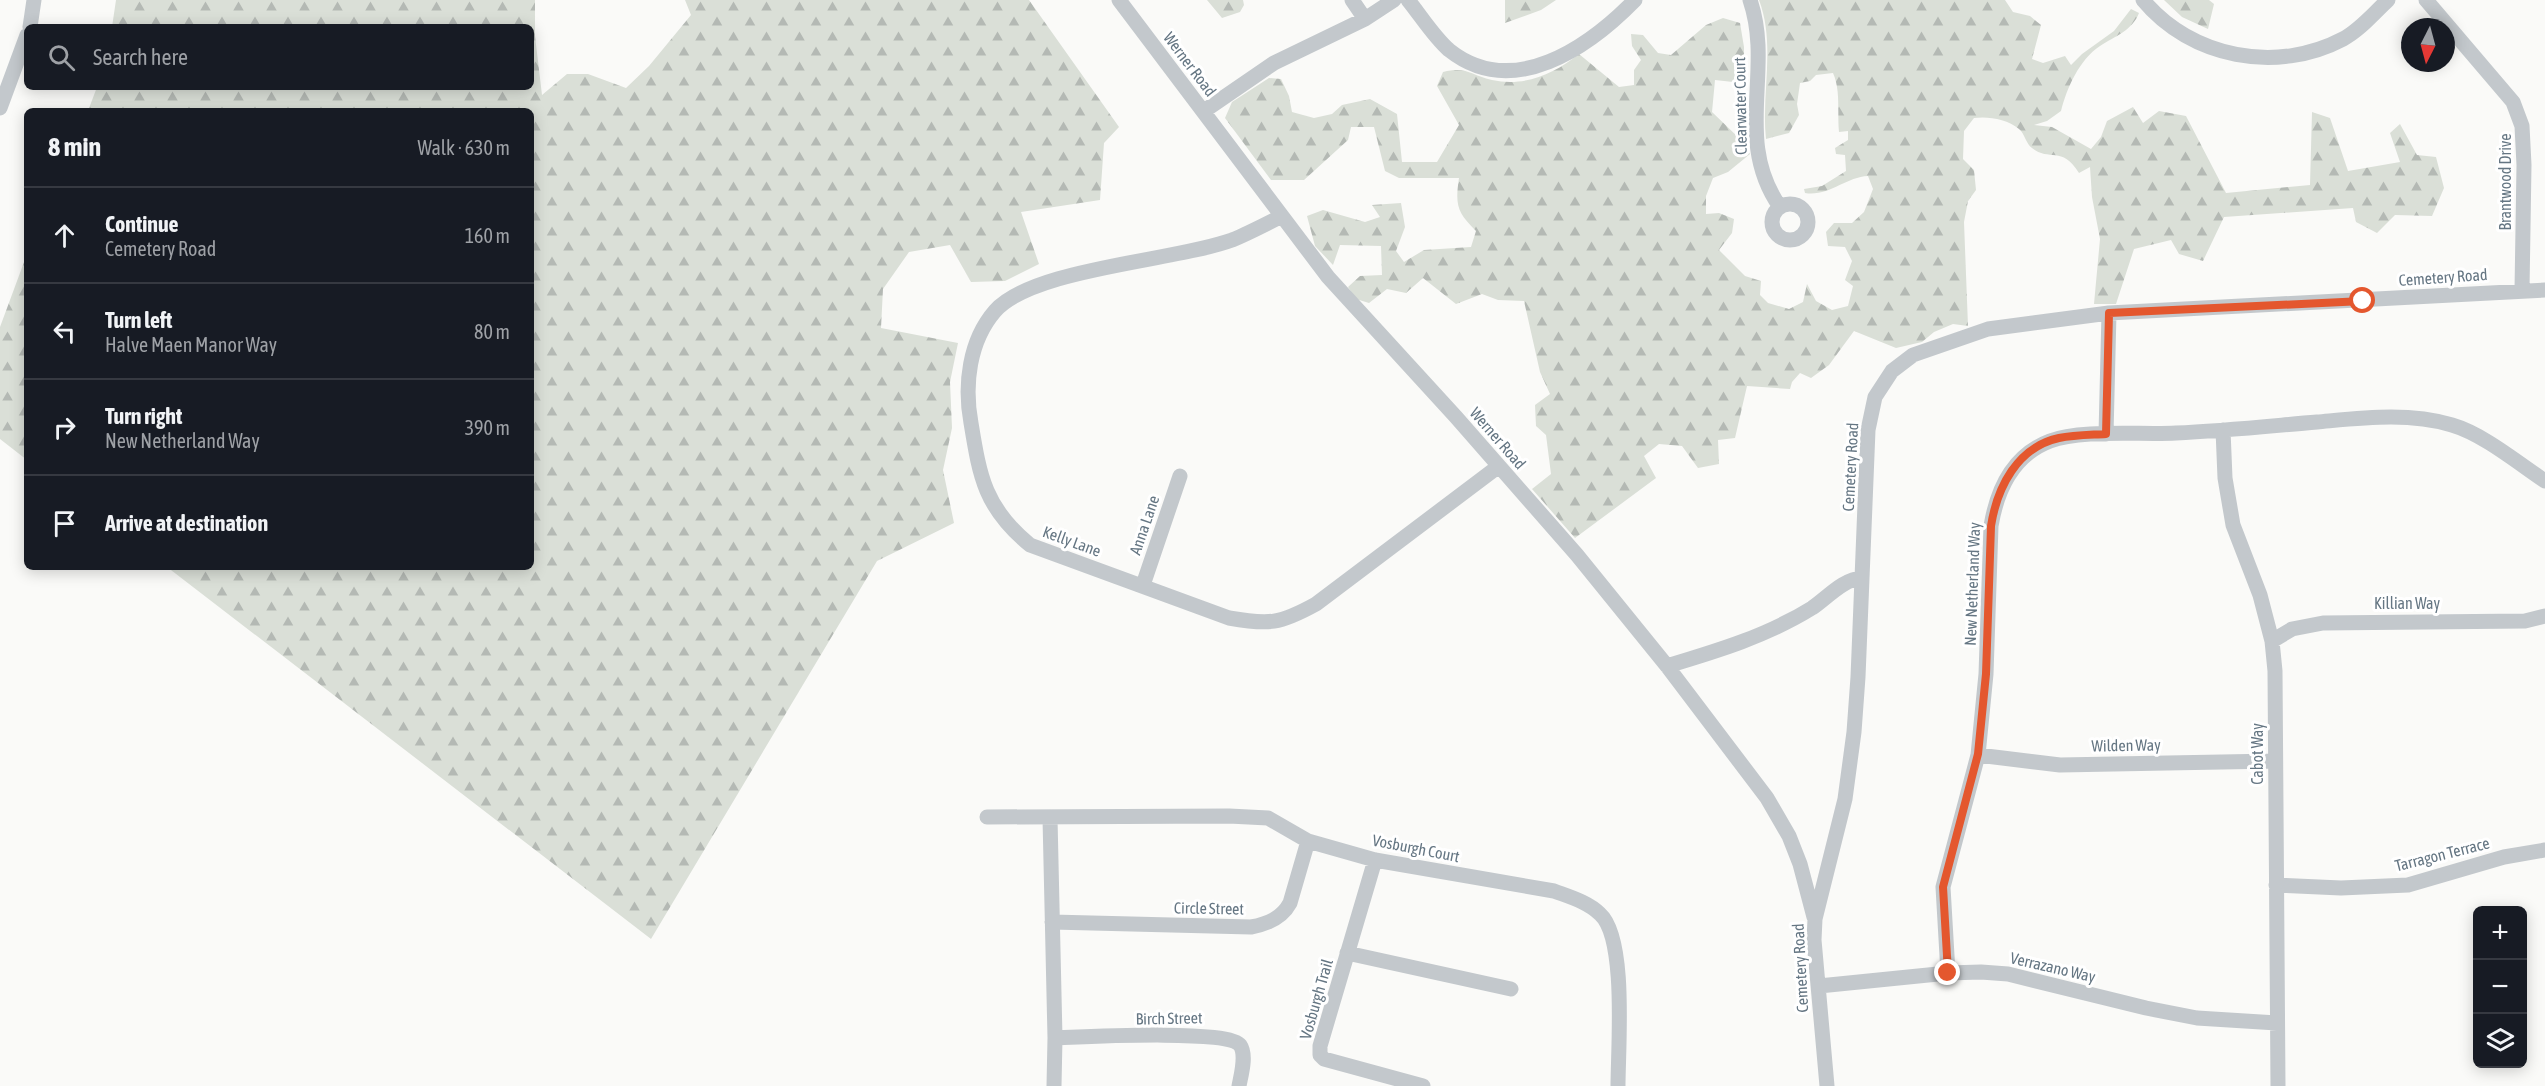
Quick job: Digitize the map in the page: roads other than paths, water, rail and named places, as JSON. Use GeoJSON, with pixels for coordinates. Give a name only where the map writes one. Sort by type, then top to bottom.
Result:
{"type":"FeatureCollection","features":[{"type":"Feature","properties":{"kind":"street"},"geometry":{"type":"LineString","coordinates":[[30,24],[34,0]]}},
{"type":"Feature","properties":{"kind":"street","name":"Werner Road"},"geometry":{"type":"LineString","coordinates":[[1119,0],[1328,277],[1577,555],[1667,666],[1767,798],[1789,836],[1800,864],[1815,919]]}},
{"type":"Feature","properties":{"kind":"street"},"geometry":{"type":"LineString","coordinates":[[1352,0],[1365,19]]}},
{"type":"Feature","properties":{"kind":"street"},"geometry":{"type":"LineString","coordinates":[[1204,111],[1274,63],[1365,19],[1394,0]]}},
{"type":"Feature","properties":{"kind":"street"},"geometry":{"type":"LineString","coordinates":[[1408,0],[1448,49],[1462,58],[1485,67],[1510,70],[1536,67],[1563,57],[1601,32],[1635,0]]}},
{"type":"Feature","properties":{"kind":"street","name":"Clearwater Court"},"geometry":{"type":"LineString","coordinates":[[1750,0],[1757,31],[1756,152],[1766,183],[1780,207]]}},
{"type":"Feature","properties":{"kind":"street"},"geometry":{"type":"LineString","coordinates":[[2143,0],[2177,29],[2207,46],[2259,59],[2282,58],[2334,43],[2346,37],[2388,0]]}},
{"type":"Feature","properties":{"kind":"street","name":"Brantwood Drive"},"geometry":{"type":"LineString","coordinates":[[2426,0],[2513,102],[2520,119],[2524,141],[2522,290]]}},
{"type":"Feature","properties":{"kind":"street"},"geometry":{"type":"LineString","coordinates":[[0,108],[24,43]]}},
{"type":"Feature","properties":{"kind":"street","name":"Kelly Lane"},"geometry":{"type":"LineString","coordinates":[[1282,216],[1232,240],[1022,290],[995,310],[976,339],[969,370],[969,410],[976,459],[989,498],[1008,527],[1030,545],[1229,618],[1262,623],[1291,618],[1316,604],[1499,466]]}},
{"type":"Feature","properties":{"kind":"street","name":"Cemetery Road"},"geometry":{"type":"LineString","coordinates":[[1827,1086],[1814,940],[1815,919],[1845,799],[1858,677],[1868,430],[1875,397],[1892,371],[1913,355],[1988,329],[2109,313],[2545,290]]}},
{"type":"Feature","properties":{"kind":"street"},"geometry":{"type":"LineString","coordinates":[[2106,434],[2109,313]]}},
{"type":"Feature","properties":{"kind":"street","name":"New Netherland Way"},"geometry":{"type":"LineString","coordinates":[[1948,973],[1943,887],[1978,754],[1986,674],[1991,526],[2003,481],[2022,458],[2038,446],[2059,438],[2223,430],[2368,417],[2409,417],[2454,425],[2473,434],[2545,482]]}},
{"type":"Feature","properties":{"kind":"street","name":"Cabot Way"},"geometry":{"type":"LineString","coordinates":[[2223,430],[2225,478],[2233,525],[2260,596],[2272,641],[2275,671],[2278,1086]]}},
{"type":"Feature","properties":{"kind":"street","name":"Anna Lane"},"geometry":{"type":"LineString","coordinates":[[1143,585],[1180,476]]}},
{"type":"Feature","properties":{"kind":"street"},"geometry":{"type":"LineString","coordinates":[[1667,666],[1749,640],[1812,608],[1848,582],[1862,578]]}},
{"type":"Feature","properties":{"kind":"street","name":"Killian Way"},"geometry":{"type":"LineString","coordinates":[[2272,641],[2292,629],[2323,623],[2526,621],[2545,616]]}},
{"type":"Feature","properties":{"kind":"street","name":"Wilden Way"},"geometry":{"type":"LineString","coordinates":[[1978,754],[2060,765],[2275,761]]}},
{"type":"Feature","properties":{"kind":"street","name":"Vosburgh Court"},"geometry":{"type":"LineString","coordinates":[[987,817],[1268,818],[1308,841],[1375,860],[1554,891],[1574,898],[1601,914],[1615,939],[1618,970],[1618,1086]]}},
{"type":"Feature","properties":{"kind":"street"},"geometry":{"type":"LineString","coordinates":[[1050,818],[1054,1086]]}},
{"type":"Feature","properties":{"kind":"street","name":"Circle Street"},"geometry":{"type":"LineString","coordinates":[[1052,922],[1251,927],[1264,924],[1285,912],[1308,841]]}},
{"type":"Feature","properties":{"kind":"street","name":"Tarragon Terrace"},"geometry":{"type":"LineString","coordinates":[[2276,885],[2341,888],[2408,885],[2504,857],[2545,850]]}},
{"type":"Feature","properties":{"kind":"street","name":"Vosburgh Trail"},"geometry":{"type":"LineString","coordinates":[[1375,860],[1320,1046],[1320,1055],[1324,1059],[1423,1086]]}},
{"type":"Feature","properties":{"kind":"street","name":"Vosburgh Trail"},"geometry":{"type":"LineString","coordinates":[[1347,953],[1511,989]]}},
{"type":"Feature","properties":{"kind":"street","name":"Verrazano Way"},"geometry":{"type":"LineString","coordinates":[[1819,986],[1948,973],[2008,974],[2146,1008],[2197,1018],[2277,1023]]}},
{"type":"Feature","properties":{"kind":"street","name":"Birch Street"},"geometry":{"type":"LineString","coordinates":[[1055,1038],[1203,1035],[1232,1038],[1240,1044],[1243,1054],[1239,1086]]}}]}
